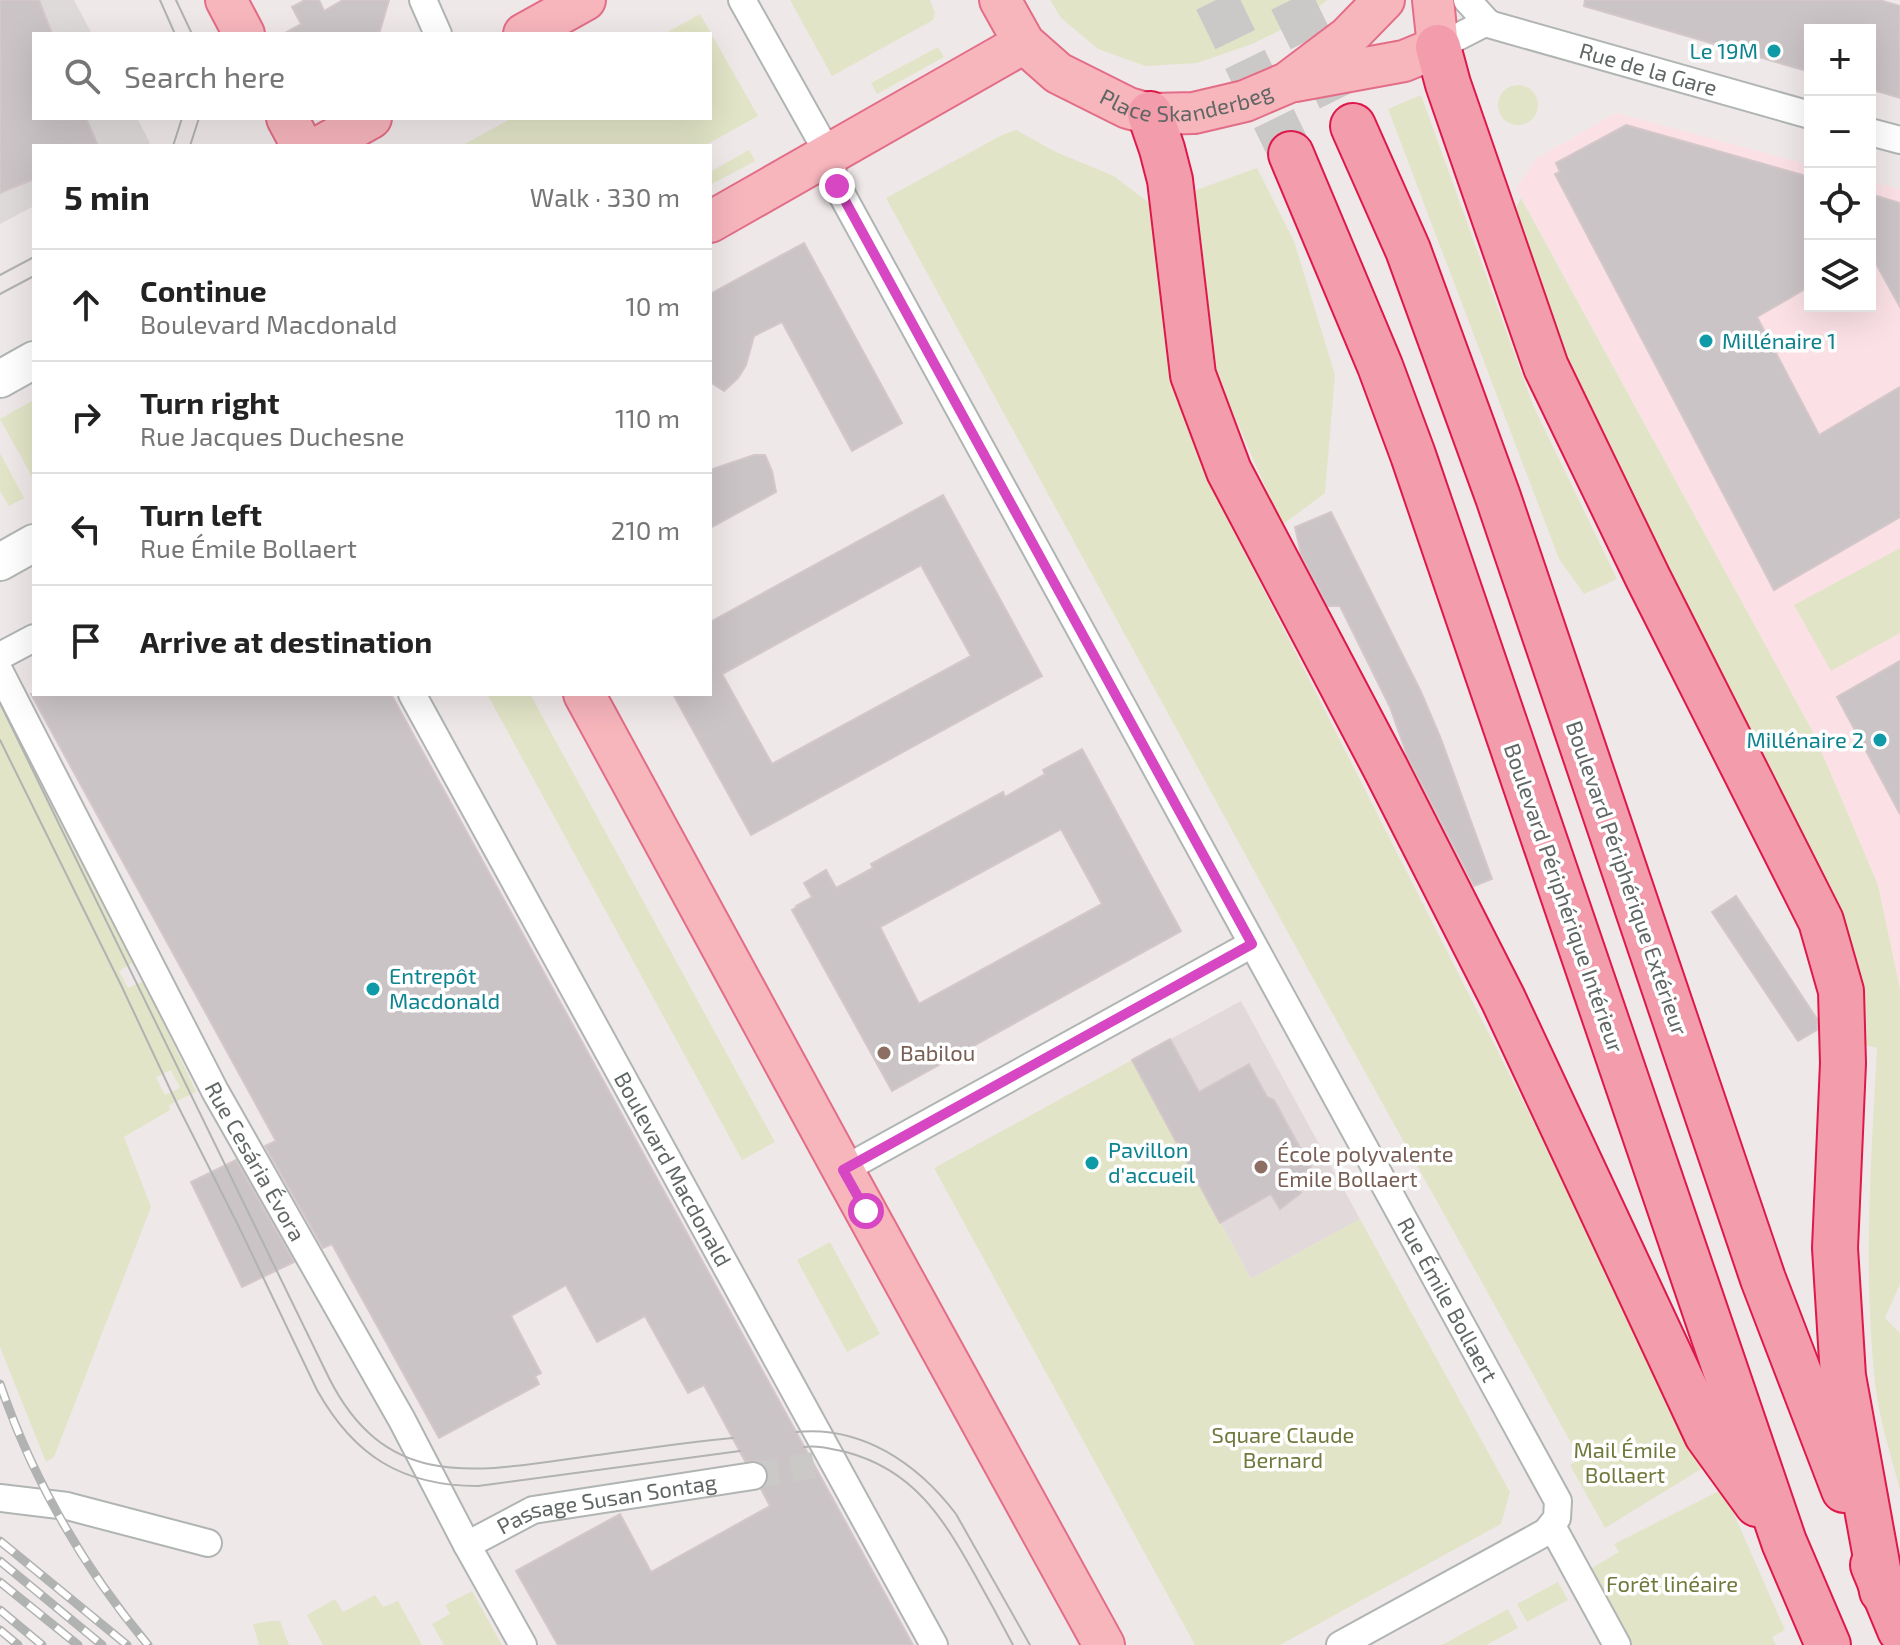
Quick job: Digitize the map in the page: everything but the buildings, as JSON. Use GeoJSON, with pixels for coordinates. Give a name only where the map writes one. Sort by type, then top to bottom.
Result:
{"type":"FeatureCollection","features":[{"type":"Feature","properties":{"kind":"highway"},"geometry":{"type":"LineString","coordinates":[[1438,47],[1546,367],[1648,578],[1821,921],[1841,991],[1843,1063],[1835,1248],[1843,1376],[1882,1591]]}},
{"type":"Feature","properties":{"kind":"highway"},"geometry":{"type":"LineString","coordinates":[[1150,114],[1170,180],[1193,375],[1229,471],[1503,999],[1707,1435],[1784,1542]]}},
{"type":"Feature","properties":{"kind":"highway","name":"Boulevard Périphérique Extérieur"},"geometry":{"type":"LineString","coordinates":[[1353,126],[1408,250],[1498,497],[1763,1279],[1882,1591],[1900,1630]]}},
{"type":"Feature","properties":{"kind":"highway","name":"Boulevard Périphérique Intérieur"},"geometry":{"type":"LineString","coordinates":[[1291,154],[1380,366],[1413,455],[1784,1542],[1828,1645]]}},
{"type":"Feature","properties":{"kind":"main road"},"geometry":{"type":"LineString","coordinates":[[226,0],[243,32]]}},
{"type":"Feature","properties":{"kind":"main road"},"geometry":{"type":"LineString","coordinates":[[528,32],[585,0]]}},
{"type":"Feature","properties":{"kind":"main road","name":"Place Skanderbeg"},"geometry":{"type":"LineString","coordinates":[[1000,0],[1024,43],[1058,73],[1128,108],[1150,114],[1194,113],[1245,101],[1287,83],[1348,37],[1384,0]]}},
{"type":"Feature","properties":{"kind":"main road"},"geometry":{"type":"LineString","coordinates":[[1287,83],[1404,61],[1438,47],[1433,0]]}},
{"type":"Feature","properties":{"kind":"main road"},"geometry":{"type":"LineString","coordinates":[[712,221],[1024,43]]}},
{"type":"Feature","properties":{"kind":"main road"},"geometry":{"type":"LineString","coordinates":[[288,120],[301,144]]}},
{"type":"Feature","properties":{"kind":"main road"},"geometry":{"type":"LineString","coordinates":[[325,144],[367,120]]}},
{"type":"Feature","properties":{"kind":"main road"},"geometry":{"type":"LineString","coordinates":[[0,379],[32,361]]}},
{"type":"Feature","properties":{"kind":"main road"},"geometry":{"type":"LineString","coordinates":[[585,696],[1104,1645]]}},
{"type":"Feature","properties":{"kind":"street"},"geometry":{"type":"LineString","coordinates":[[423,0],[437,32]]}},
{"type":"Feature","properties":{"kind":"street","name":"Rue Émile Bollaert"},"geometry":{"type":"LineString","coordinates":[[742,0],[829,155],[835,182],[842,195],[1558,1501],[1557,1518],[1552,1526],[1617,1645]]}},
{"type":"Feature","properties":{"kind":"street"},"geometry":{"type":"LineString","coordinates":[[1438,47],[1487,22],[1467,0]]}},
{"type":"Feature","properties":{"kind":"street","name":"Rue de la Gare"},"geometry":{"type":"LineString","coordinates":[[1487,22],[1804,113]]}},
{"type":"Feature","properties":{"kind":"street"},"geometry":{"type":"LineString","coordinates":[[1876,134],[1900,140]]}},
{"type":"Feature","properties":{"kind":"street"},"geometry":{"type":"LineString","coordinates":[[0,656],[32,639]]}},
{"type":"Feature","properties":{"kind":"street","name":"Rue Cesária Évora"},"geometry":{"type":"LineString","coordinates":[[0,672],[215,1091],[402,1420],[523,1645]]}},
{"type":"Feature","properties":{"kind":"street","name":"Boulevard Macdonald"},"geometry":{"type":"LineString","coordinates":[[413,696],[934,1645]]}},
{"type":"Feature","properties":{"kind":"street"},"geometry":{"type":"LineString","coordinates":[[843,1170],[1252,944]]}},
{"type":"Feature","properties":{"kind":"street"},"geometry":{"type":"LineString","coordinates":[[814,1465],[844,1480]]}},
{"type":"Feature","properties":{"kind":"street","name":"Passage Susan Sontag"},"geometry":{"type":"LineString","coordinates":[[467,1545],[533,1510],[753,1476]]}},
{"type":"Feature","properties":{"kind":"street"},"geometry":{"type":"LineString","coordinates":[[0,1498],[67,1506],[208,1543]]}},
{"type":"Feature","properties":{"kind":"street"},"geometry":{"type":"LineString","coordinates":[[1340,1645],[1552,1526]]}},
{"type":"Feature","properties":{"kind":"shaded area"},"geometry":{"type":"Polygon","coordinates":[[[0,0],[74,0],[91,32],[32,32],[32,120],[138,120],[150,143],[32,144],[32,207],[0,224],[0,0]]]}},
{"type":"Feature","properties":{"kind":"shaded area"},"geometry":{"type":"Polygon","coordinates":[[[1616,113],[1804,163],[1804,312],[1876,312],[1876,183],[1900,189],[1900,989],[1878,885],[1814,734],[1516,188],[1537,158],[1616,113]]]}},
{"type":"Feature","properties":{"kind":"shaded area","name":"École polyvalente Emile Bollaert"},"geometry":{"type":"Polygon","coordinates":[[[1241,1001],[1360,1219],[1251,1279],[1132,1060],[1241,1001]]]}},
{"type":"Feature","properties":{"kind":"green space"},"geometry":{"type":"Polygon","coordinates":[[[790,0],[930,0],[935,13],[933,20],[832,76],[790,0]]]}},
{"type":"Feature","properties":{"kind":"green space"},"geometry":{"type":"Polygon","coordinates":[[[1050,0],[1327,0],[1307,17],[1252,44],[1197,63],[1145,66],[1098,49],[1061,18],[1050,0]]]}},
{"type":"Feature","properties":{"kind":"green space"},"geometry":{"type":"Polygon","coordinates":[[[700,14],[710,32],[668,32],[700,14]]]}},
{"type":"Feature","properties":{"kind":"green space"},"geometry":{"type":"Polygon","coordinates":[[[712,35],[758,116],[708,144],[465,144],[508,120],[712,120],[712,35]]]}},
{"type":"Feature","properties":{"kind":"green space"},"geometry":{"type":"Polygon","coordinates":[[[938,47],[944,57],[877,94],[871,83],[938,47]]]}},
{"type":"Feature","properties":{"kind":"green space"},"geometry":{"type":"Polygon","coordinates":[[[1518,85],[1532,91],[1538,105],[1532,119],[1518,125],[1504,119],[1498,105],[1504,91],[1518,85]]]}},
{"type":"Feature","properties":{"kind":"green space"},"geometry":{"type":"Polygon","coordinates":[[[1421,95],[1533,405],[1617,579],[1584,594],[1559,559],[1388,109],[1421,95]]]}},
{"type":"Feature","properties":{"kind":"green space","name":"Mail Émile Bollaert"},"geometry":{"type":"Polygon","coordinates":[[[1016,130],[1056,152],[1114,176],[1148,202],[1155,221],[1181,397],[1192,440],[1208,480],[1594,1241],[1711,1463],[1605,1528],[1570,1465],[1580,1459],[886,198],[1016,130]]]}},
{"type":"Feature","properties":{"kind":"green space"},"geometry":{"type":"Polygon","coordinates":[[[749,150],[755,161],[712,184],[712,171],[749,150]]]}},
{"type":"Feature","properties":{"kind":"green space"},"geometry":{"type":"Polygon","coordinates":[[[1257,168],[1294,241],[1335,375],[1325,493],[1282,525],[1216,374],[1188,193],[1257,168]]]}},
{"type":"Feature","properties":{"kind":"green space"},"geometry":{"type":"Polygon","coordinates":[[[1521,198],[1814,734],[1878,885],[1900,989],[1900,1284],[1885,1318],[1900,1333],[1900,1490],[1879,1410],[1871,1341],[1869,1216],[1877,1048],[1859,1043],[1829,893],[1561,350],[1514,213],[1521,198]]]}},
{"type":"Feature","properties":{"kind":"green space"},"geometry":{"type":"Polygon","coordinates":[[[32,401],[32,476],[0,419],[32,401]]]}},
{"type":"Feature","properties":{"kind":"green space"},"geometry":{"type":"Polygon","coordinates":[[[0,453],[24,498],[9,506],[0,491],[0,453]]]}},
{"type":"Feature","properties":{"kind":"green space"},"geometry":{"type":"Polygon","coordinates":[[[1900,548],[1900,633],[1831,671],[1794,605],[1900,548]]]}},
{"type":"Feature","properties":{"kind":"green space"},"geometry":{"type":"Polygon","coordinates":[[[0,683],[53,800],[134,962],[119,971],[128,988],[144,981],[196,1092],[169,1105],[170,1110],[124,1137],[151,1207],[54,1457],[46,1462],[0,1347],[0,683]],[[171,1070],[156,1077],[165,1095],[180,1088],[171,1070]]]}},
{"type":"Feature","properties":{"kind":"green space"},"geometry":{"type":"Polygon","coordinates":[[[488,696],[531,696],[775,1142],[742,1160],[488,696]]]}},
{"type":"Feature","properties":{"kind":"green space","name":"Square Claude Bernard"},"geometry":{"type":"Polygon","coordinates":[[[1132,1060],[1251,1279],[1360,1219],[1510,1492],[1501,1524],[1280,1645],[1195,1645],[934,1168],[1132,1060]]]}},
{"type":"Feature","properties":{"kind":"green space"},"geometry":{"type":"Polygon","coordinates":[[[830,1242],[880,1334],[847,1352],[797,1260],[830,1242]]]}},
{"type":"Feature","properties":{"kind":"green space","name":"Forêt linéaire"},"geometry":{"type":"Polygon","coordinates":[[[1723,1489],[1785,1630],[1772,1637],[1776,1645],[1628,1645],[1587,1571],[1619,1552],[1614,1544],[1723,1489]]]}},
{"type":"Feature","properties":{"kind":"green space"},"geometry":{"type":"Polygon","coordinates":[[[1558,1582],[1568,1600],[1527,1622],[1517,1604],[1558,1582]]]}},
{"type":"Feature","properties":{"kind":"green space"},"geometry":{"type":"Polygon","coordinates":[[[472,1591],[502,1645],[444,1645],[432,1624],[450,1614],[445,1605],[472,1591]]]}},
{"type":"Feature","properties":{"kind":"green space"},"geometry":{"type":"Polygon","coordinates":[[[375,1595],[383,1607],[398,1601],[422,1645],[323,1645],[307,1615],[335,1599],[343,1612],[375,1595]]]}},
{"type":"Feature","properties":{"kind":"green space"},"geometry":{"type":"Polygon","coordinates":[[[1508,1609],[1518,1628],[1486,1645],[1442,1645],[1508,1609]]]}},
{"type":"Feature","properties":{"kind":"green space"},"geometry":{"type":"Polygon","coordinates":[[[280,1621],[289,1645],[259,1645],[253,1624],[280,1621]]]}},
{"type":"Feature","properties":{"kind":"tunnel"},"geometry":{"type":"LineString","coordinates":[[1216,0],[1291,154]]}},
{"type":"Feature","properties":{"kind":"tunnel"},"geometry":{"type":"LineString","coordinates":[[1291,0],[1353,126]]}},
{"type":"Feature","properties":{"kind":"tunnel"},"geometry":{"type":"LineString","coordinates":[[753,1476],[814,1465]]}},
{"type":"Feature","properties":{"kind":"tram line"},"geometry":{"type":"LineString","coordinates":[[160,0],[174,32]]}},
{"type":"Feature","properties":{"kind":"tram line"},"geometry":{"type":"LineString","coordinates":[[176,0],[191,32]]}},
{"type":"Feature","properties":{"kind":"tram line"},"geometry":{"type":"LineString","coordinates":[[174,144],[181,120]]}},
{"type":"Feature","properties":{"kind":"tram line"},"geometry":{"type":"LineString","coordinates":[[191,144],[198,120]]}},
{"type":"Feature","properties":{"kind":"tram line"},"geometry":{"type":"LineString","coordinates":[[0,275],[32,258]]}},
{"type":"Feature","properties":{"kind":"tram line"},"geometry":{"type":"LineString","coordinates":[[0,294],[32,277]]}},
{"type":"Feature","properties":{"kind":"tram line"},"geometry":{"type":"LineString","coordinates":[[0,703],[329,1378],[351,1414],[376,1439],[404,1456],[434,1465],[466,1469],[733,1438]]}},
{"type":"Feature","properties":{"kind":"tram line"},"geometry":{"type":"LineString","coordinates":[[0,740],[317,1390],[347,1433],[383,1463],[403,1473],[451,1485],[478,1486],[740,1451]]}},
{"type":"Feature","properties":{"kind":"tram line"},"geometry":{"type":"LineString","coordinates":[[796,1432],[820,1431],[866,1442],[906,1464],[924,1479],[956,1514],[1030,1645]]}},
{"type":"Feature","properties":{"kind":"tram line"},"geometry":{"type":"LineString","coordinates":[[804,1447],[831,1449],[870,1460],[890,1471],[924,1499],[951,1534],[1013,1645]]}},
{"type":"Feature","properties":{"kind":"railway"},"geometry":{"type":"LineString","coordinates":[[0,1384],[28,1454],[62,1521],[102,1585],[148,1645]]}},
{"type":"Feature","properties":{"kind":"railway"},"geometry":{"type":"LineString","coordinates":[[0,1541],[127,1645]]}},
{"type":"Feature","properties":{"kind":"railway"},"geometry":{"type":"LineString","coordinates":[[0,1561],[102,1645]]}},
{"type":"Feature","properties":{"kind":"railway"},"geometry":{"type":"LineString","coordinates":[[0,1582],[78,1645]]}},
{"type":"Feature","properties":{"kind":"railway"},"geometry":{"type":"LineString","coordinates":[[0,1610],[42,1645]]}},
{"type":"Feature","properties":{"kind":"railway"},"geometry":{"type":"LineString","coordinates":[[0,1630],[18,1645]]}},
{"type":"Feature","properties":{"kind":"place","name":"Le 19M"},"geometry":{"type":"Point","coordinates":[1774,51]}},
{"type":"Feature","properties":{"kind":"place","name":"Millénaire 1"},"geometry":{"type":"Point","coordinates":[1706,341]}},
{"type":"Feature","properties":{"kind":"place","name":"Millénaire 2"},"geometry":{"type":"Point","coordinates":[1880,740]}},
{"type":"Feature","properties":{"kind":"place","name":"Entrepôt Macdonald"},"geometry":{"type":"Point","coordinates":[373,989]}},
{"type":"Feature","properties":{"kind":"place","name":"Babilou"},"geometry":{"type":"Point","coordinates":[884,1053]}},
{"type":"Feature","properties":{"kind":"place","name":"Pavillon d'accueil"},"geometry":{"type":"Point","coordinates":[1092,1163]}},
{"type":"Feature","properties":{"kind":"place","name":"École polyvalente Emile Bollaert"},"geometry":{"type":"Point","coordinates":[1261,1167]}},
{"type":"Feature","properties":{"kind":"route"},"geometry":{"type":"LineString","coordinates":[[837,186],[1252,944],[843,1170],[866,1211]]}}]}
